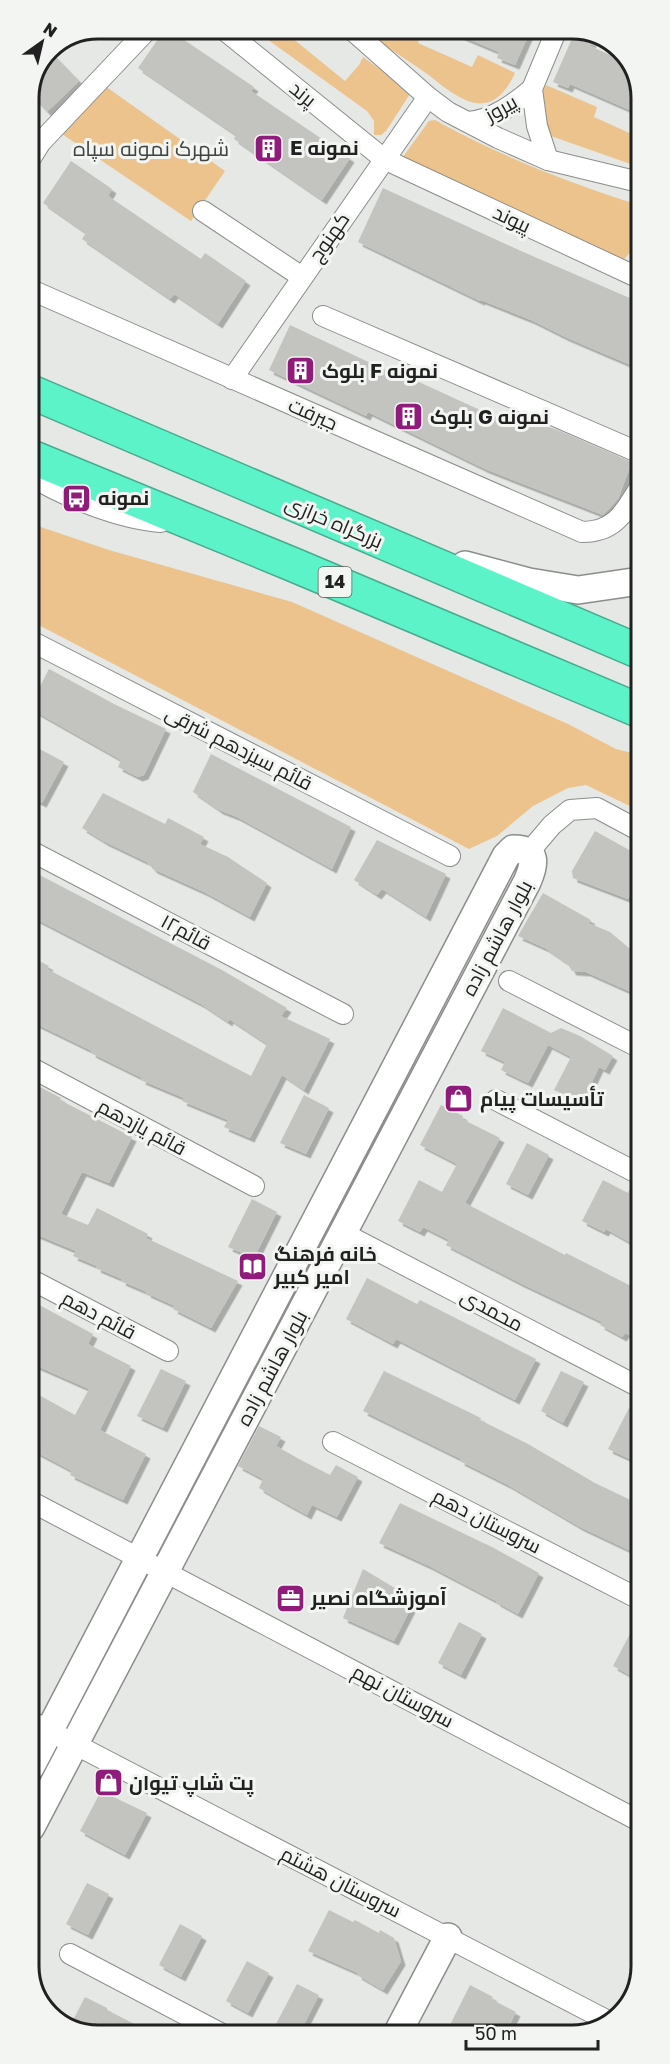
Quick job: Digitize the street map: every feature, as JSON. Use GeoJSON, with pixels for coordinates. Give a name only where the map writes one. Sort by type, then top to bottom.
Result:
{"type":"FeatureCollection","features":[{"type":"Feature","properties":{"kind":"highway","name":"بزرگراه خرازی"},"geometry":{"type":"LineString","coordinates":[[39,395],[631,648]]}},
{"type":"Feature","properties":{"kind":"highway","name":"14"},"geometry":{"type":"LineString","coordinates":[[39,460],[631,707]]}},
{"type":"Feature","properties":{"kind":"street"},"geometry":{"type":"LineString","coordinates":[[39,132],[136,39]]}},
{"type":"Feature","properties":{"kind":"street","name":"پرند"},"geometry":{"type":"LineString","coordinates":[[237,39],[384,159]]}},
{"type":"Feature","properties":{"kind":"street"},"geometry":{"type":"LineString","coordinates":[[362,39],[448,112],[498,138],[548,160],[631,180]]}},
{"type":"Feature","properties":{"kind":"street","name":"پیروز"},"geometry":{"type":"LineString","coordinates":[[548,160],[537,126],[532,89],[553,39]]}},
{"type":"Feature","properties":{"kind":"street","name":"پیروز"},"geometry":{"type":"LineString","coordinates":[[468,122],[479,121],[504,110],[532,89]]}},
{"type":"Feature","properties":{"kind":"street","name":"كهنوج"},"geometry":{"type":"LineString","coordinates":[[232,379],[428,97]]}},
{"type":"Feature","properties":{"kind":"street","name":"پیوند"},"geometry":{"type":"LineString","coordinates":[[384,159],[631,274]]}},
{"type":"Feature","properties":{"kind":"street"},"geometry":{"type":"LineString","coordinates":[[203,211],[302,277]]}},
{"type":"Feature","properties":{"kind":"street","name":"جيرفت"},"geometry":{"type":"LineString","coordinates":[[39,293],[582,532],[599,532],[617,520],[631,502]]}},
{"type":"Feature","properties":{"kind":"street"},"geometry":{"type":"LineString","coordinates":[[322,316],[631,449]]}},
{"type":"Feature","properties":{"kind":"street"},"geometry":{"type":"LineString","coordinates":[[39,481],[120,515],[160,522],[178,517]]}},
{"type":"Feature","properties":{"kind":"street"},"geometry":{"type":"LineString","coordinates":[[374,539],[529,582],[578,590],[631,582]]}},
{"type":"Feature","properties":{"kind":"street","name":"قائم سیزدهم شرقی"},"geometry":{"type":"LineString","coordinates":[[39,645],[450,856]]}},
{"type":"Feature","properties":{"kind":"street"},"geometry":{"type":"LineString","coordinates":[[529,852],[552,825],[570,810],[597,808],[631,826]]}},
{"type":"Feature","properties":{"kind":"street","name":"بلوار هاشم زاده"},"geometry":{"type":"LineString","coordinates":[[39,1812],[533,868],[533,859],[529,852],[513,849],[506,856],[139,1557],[40,1726]]}},
{"type":"Feature","properties":{"kind":"street","name":"قائم۱۲"},"geometry":{"type":"LineString","coordinates":[[39,855],[343,1014]]}},
{"type":"Feature","properties":{"kind":"street"},"geometry":{"type":"LineString","coordinates":[[509,981],[631,1043]]}},
{"type":"Feature","properties":{"kind":"street"},"geometry":{"type":"LineString","coordinates":[[408,1044],[435,1057]]}},
{"type":"Feature","properties":{"kind":"street","name":"قائم یازدهم"},"geometry":{"type":"LineString","coordinates":[[39,1072],[254,1186]]}},
{"type":"Feature","properties":{"kind":"street"},"geometry":{"type":"LineString","coordinates":[[496,1100],[631,1170]]}},
{"type":"Feature","properties":{"kind":"street","name":"محمدی"},"geometry":{"type":"LineString","coordinates":[[343,1233],[631,1383]]}},
{"type":"Feature","properties":{"kind":"street","name":"قائم دهم"},"geometry":{"type":"LineString","coordinates":[[39,1284],[168,1351]]}},
{"type":"Feature","properties":{"kind":"street","name":"سروستان دهم"},"geometry":{"type":"LineString","coordinates":[[333,1442],[631,1595]]}},
{"type":"Feature","properties":{"kind":"street","name":"سروستان نهم"},"geometry":{"type":"LineString","coordinates":[[39,1506],[631,1816]]}},
{"type":"Feature","properties":{"kind":"street","name":"سروستان هشتم"},"geometry":{"type":"LineString","coordinates":[[40,1726],[600,2017]]}},
{"type":"Feature","properties":{"kind":"street"},"geometry":{"type":"LineString","coordinates":[[402,2025],[448,1937]]}},
{"type":"Feature","properties":{"kind":"street"},"geometry":{"type":"LineString","coordinates":[[70,1954],[205,2025]]}},
{"type":"Feature","properties":{"kind":"shaded area"},"geometry":{"type":"Polygon","coordinates":[[[267,39],[293,39],[345,81],[363,57],[402,85],[410,94],[381,135],[374,135],[374,121],[367,111],[267,39]]]}},
{"type":"Feature","properties":{"kind":"shaded area"},"geometry":{"type":"Polygon","coordinates":[[[380,39],[419,39],[418,43],[472,67],[478,55],[515,73],[506,89],[497,98],[486,103],[476,103],[454,94],[379,42],[380,39]]]}},
{"type":"Feature","properties":{"kind":"shaded area"},"geometry":{"type":"Polygon","coordinates":[[[546,85],[597,107],[594,117],[631,134],[631,164],[548,135],[542,93],[546,85]]]}},
{"type":"Feature","properties":{"kind":"shaded area"},"geometry":{"type":"Polygon","coordinates":[[[105,86],[225,171],[191,221],[62,134],[105,86]]]}},
{"type":"Feature","properties":{"kind":"shaded area"},"geometry":{"type":"Polygon","coordinates":[[[435,120],[535,168],[631,202],[631,250],[622,261],[400,161],[429,121],[435,120]]]}},
{"type":"Feature","properties":{"kind":"shaded area"},"geometry":{"type":"Polygon","coordinates":[[[39,526],[109,550],[292,602],[568,724],[616,749],[631,753],[631,807],[586,785],[568,788],[533,806],[497,836],[469,849],[39,625],[39,526]]]}},
{"type":"Feature","properties":{"kind":"building"},"geometry":{"type":"Polygon","coordinates":[[[158,39],[183,39],[254,87],[251,91],[350,158],[322,200],[234,139],[236,135],[138,68],[158,39]]]}},
{"type":"Feature","properties":{"kind":"building"},"geometry":{"type":"Polygon","coordinates":[[[468,39],[527,39],[515,65],[497,58],[499,52],[468,39]]]}},
{"type":"Feature","properties":{"kind":"building"},"geometry":{"type":"Polygon","coordinates":[[[572,39],[587,41],[592,43],[590,46],[614,57],[621,65],[629,83],[631,111],[570,84],[568,88],[553,82],[572,39]]]}},
{"type":"Feature","properties":{"kind":"building"},"geometry":{"type":"Polygon","coordinates":[[[46,72],[70,72],[79,81],[47,112],[39,104],[40,87],[46,72]]]}},
{"type":"Feature","properties":{"kind":"building"},"geometry":{"type":"Polygon","coordinates":[[[71,161],[112,189],[108,196],[201,259],[205,253],[246,281],[218,324],[174,294],[170,299],[82,239],[86,233],[43,203],[71,161]]]}},
{"type":"Feature","properties":{"kind":"building"},"geometry":{"type":"Polygon","coordinates":[[[383,188],[631,299],[631,365],[531,320],[480,301],[358,242],[383,188]]]}},
{"type":"Feature","properties":{"kind":"building"},"geometry":{"type":"Polygon","coordinates":[[[290,325],[396,375],[397,372],[502,420],[505,412],[560,431],[631,462],[631,465],[618,499],[603,515],[485,469],[368,412],[366,416],[269,370],[290,325]]]}},
{"type":"Feature","properties":{"kind":"building"},"geometry":{"type":"Polygon","coordinates":[[[49,669],[166,729],[144,775],[138,777],[118,767],[121,760],[39,714],[39,688],[49,669]]]}},
{"type":"Feature","properties":{"kind":"building"},"geometry":{"type":"Polygon","coordinates":[[[39,749],[64,762],[42,803],[39,802],[39,749]]]}},
{"type":"Feature","properties":{"kind":"building"},"geometry":{"type":"Polygon","coordinates":[[[211,754],[351,827],[332,869],[237,817],[219,810],[193,792],[211,754]]]}},
{"type":"Feature","properties":{"kind":"building"},"geometry":{"type":"Polygon","coordinates":[[[103,793],[165,824],[168,818],[204,837],[200,844],[228,857],[267,883],[250,917],[204,892],[153,869],[147,862],[82,828],[103,793]]]}},
{"type":"Feature","properties":{"kind":"building"},"geometry":{"type":"Polygon","coordinates":[[[595,831],[631,851],[631,893],[628,899],[573,878],[572,871],[595,831]]]}},
{"type":"Feature","properties":{"kind":"building"},"geometry":{"type":"Polygon","coordinates":[[[377,840],[446,874],[426,917],[382,889],[377,895],[354,880],[377,840]]]}},
{"type":"Feature","properties":{"kind":"building"},"geometry":{"type":"Polygon","coordinates":[[[39,875],[222,970],[287,1008],[281,1016],[330,1039],[304,1090],[282,1075],[250,1138],[224,1127],[228,1120],[182,1101],[184,1098],[141,1080],[142,1078],[91,1053],[92,1051],[39,1025],[39,961],[49,966],[47,969],[251,1076],[267,1044],[201,1004],[39,921],[39,875]]]}},
{"type":"Feature","properties":{"kind":"building"},"geometry":{"type":"Polygon","coordinates":[[[543,893],[591,920],[588,923],[610,932],[631,950],[631,992],[586,972],[572,971],[567,963],[545,948],[518,936],[543,893]]]}},
{"type":"Feature","properties":{"kind":"building"},"geometry":{"type":"Polygon","coordinates":[[[503,1008],[551,1033],[561,1028],[580,1036],[613,1056],[605,1070],[599,1067],[582,1103],[554,1090],[571,1057],[548,1045],[528,1083],[501,1070],[505,1062],[481,1051],[503,1008]]]}},
{"type":"Feature","properties":{"kind":"building"},"geometry":{"type":"Polygon","coordinates":[[[39,1087],[61,1098],[60,1100],[132,1137],[109,1183],[82,1172],[61,1214],[88,1225],[97,1208],[148,1234],[146,1238],[238,1281],[211,1328],[173,1309],[175,1306],[73,1256],[76,1251],[39,1236],[39,1087]]]}},
{"type":"Feature","properties":{"kind":"building"},"geometry":{"type":"Polygon","coordinates":[[[304,1095],[329,1108],[306,1154],[280,1143],[304,1095]]]}},
{"type":"Feature","properties":{"kind":"building"},"geometry":{"type":"Polygon","coordinates":[[[441,1105],[463,1116],[462,1119],[500,1138],[465,1203],[565,1255],[566,1253],[631,1286],[631,1336],[625,1333],[622,1337],[600,1325],[602,1322],[446,1245],[449,1240],[423,1227],[420,1232],[398,1221],[419,1180],[442,1192],[457,1164],[420,1145],[441,1105]]]}},
{"type":"Feature","properties":{"kind":"building"},"geometry":{"type":"Polygon","coordinates":[[[527,1143],[549,1155],[528,1195],[506,1184],[527,1143]]]}},
{"type":"Feature","properties":{"kind":"building"},"geometry":{"type":"Polygon","coordinates":[[[603,1180],[628,1193],[629,1190],[631,1191],[631,1243],[606,1229],[604,1232],[582,1221],[603,1180]]]}},
{"type":"Feature","properties":{"kind":"building"},"geometry":{"type":"Polygon","coordinates":[[[252,1199],[277,1212],[254,1258],[228,1247],[252,1199]]]}},
{"type":"Feature","properties":{"kind":"building"},"geometry":{"type":"Polygon","coordinates":[[[367,1278],[417,1304],[420,1300],[536,1359],[515,1400],[396,1339],[393,1344],[346,1319],[367,1278]]]}},
{"type":"Feature","properties":{"kind":"building"},"geometry":{"type":"Polygon","coordinates":[[[39,1305],[93,1334],[88,1344],[131,1366],[100,1430],[146,1454],[123,1500],[70,1475],[72,1471],[39,1454],[39,1395],[75,1415],[89,1389],[39,1367],[39,1305]]]}},
{"type":"Feature","properties":{"kind":"building"},"geometry":{"type":"Polygon","coordinates":[[[161,1369],[186,1381],[163,1428],[137,1416],[161,1369]]]}},
{"type":"Feature","properties":{"kind":"building"},"geometry":{"type":"Polygon","coordinates":[[[384,1371],[481,1418],[480,1420],[631,1500],[631,1551],[580,1527],[508,1485],[460,1461],[461,1459],[363,1411],[384,1371]]]}},
{"type":"Feature","properties":{"kind":"building"},"geometry":{"type":"Polygon","coordinates":[[[561,1371],[584,1382],[563,1423],[541,1411],[561,1371]]]}},
{"type":"Feature","properties":{"kind":"building"},"geometry":{"type":"Polygon","coordinates":[[[629,1408],[631,1409],[631,1459],[608,1449],[629,1408]]]}},
{"type":"Feature","properties":{"kind":"building"},"geometry":{"type":"Polygon","coordinates":[[[259,1426],[281,1437],[276,1446],[330,1475],[336,1465],[358,1477],[337,1517],[312,1505],[307,1515],[259,1488],[263,1479],[238,1466],[259,1426]]]}},
{"type":"Feature","properties":{"kind":"building"},"geometry":{"type":"Polygon","coordinates":[[[400,1503],[494,1548],[539,1573],[518,1614],[429,1566],[379,1543],[400,1503]]]}},
{"type":"Feature","properties":{"kind":"building"},"geometry":{"type":"Polygon","coordinates":[[[363,1569],[415,1600],[394,1641],[343,1618],[363,1569]]]}},
{"type":"Feature","properties":{"kind":"building"},"geometry":{"type":"Polygon","coordinates":[[[459,1622],[482,1634],[461,1675],[438,1663],[459,1622]]]}},
{"type":"Feature","properties":{"kind":"building"},"geometry":{"type":"Polygon","coordinates":[[[631,1632],[631,1676],[613,1666],[631,1632]]]}},
{"type":"Feature","properties":{"kind":"building"},"geometry":{"type":"Polygon","coordinates":[[[101,1791],[147,1813],[125,1855],[80,1831],[101,1791]]]}},
{"type":"Feature","properties":{"kind":"building"},"geometry":{"type":"Polygon","coordinates":[[[87,1883],[109,1894],[88,1935],[66,1924],[87,1883]]]}},
{"type":"Feature","properties":{"kind":"building"},"geometry":{"type":"Polygon","coordinates":[[[329,1910],[379,1933],[380,1930],[394,1938],[401,1961],[383,1990],[357,1975],[358,1973],[308,1951],[329,1910]]]}},
{"type":"Feature","properties":{"kind":"building"},"geometry":{"type":"Polygon","coordinates":[[[180,1924],[202,1936],[181,1977],[159,1965],[180,1924]]]}},
{"type":"Feature","properties":{"kind":"building"},"geometry":{"type":"Polygon","coordinates":[[[247,1961],[269,1973],[248,2013],[226,2001],[247,1961]]]}},
{"type":"Feature","properties":{"kind":"building"},"geometry":{"type":"Polygon","coordinates":[[[297,1984],[319,1995],[304,2025],[276,2024],[297,1984]]]}},
{"type":"Feature","properties":{"kind":"building"},"geometry":{"type":"Polygon","coordinates":[[[470,1985],[516,2012],[510,2025],[450,2025],[470,1985]]]}},
{"type":"Feature","properties":{"kind":"building"},"geometry":{"type":"Polygon","coordinates":[[[85,1997],[136,2025],[94,2025],[73,2019],[85,1997]]]}},
{"type":"Feature","properties":{"kind":"place","name":"E نمونه"},"geometry":{"type":"Point","coordinates":[269,148]}},
{"type":"Feature","properties":{"kind":"place","name":"بلوک F نمونه"},"geometry":{"type":"Point","coordinates":[301,371]}},
{"type":"Feature","properties":{"kind":"place","name":"بلوک G نمونه"},"geometry":{"type":"Point","coordinates":[409,417]}},
{"type":"Feature","properties":{"kind":"place","name":"نمونه"},"geometry":{"type":"Point","coordinates":[77,498]}},
{"type":"Feature","properties":{"kind":"place","name":"تأسیسات پیام"},"geometry":{"type":"Point","coordinates":[459,1099]}},
{"type":"Feature","properties":{"kind":"place","name":"خانه فرهنگ امیر کبیر"},"geometry":{"type":"Point","coordinates":[253,1266]}},
{"type":"Feature","properties":{"kind":"place","name":"آموزشگاه نصیر"},"geometry":{"type":"Point","coordinates":[290,1598]}},
{"type":"Feature","properties":{"kind":"place","name":"پت شاپ تیوان"},"geometry":{"type":"Point","coordinates":[108,1783]}},
{"type":"Feature","properties":{"kind":"district","name":"شهرک نمونه سپاه"},"geometry":{"type":"Point","coordinates":[151,149]}}]}
